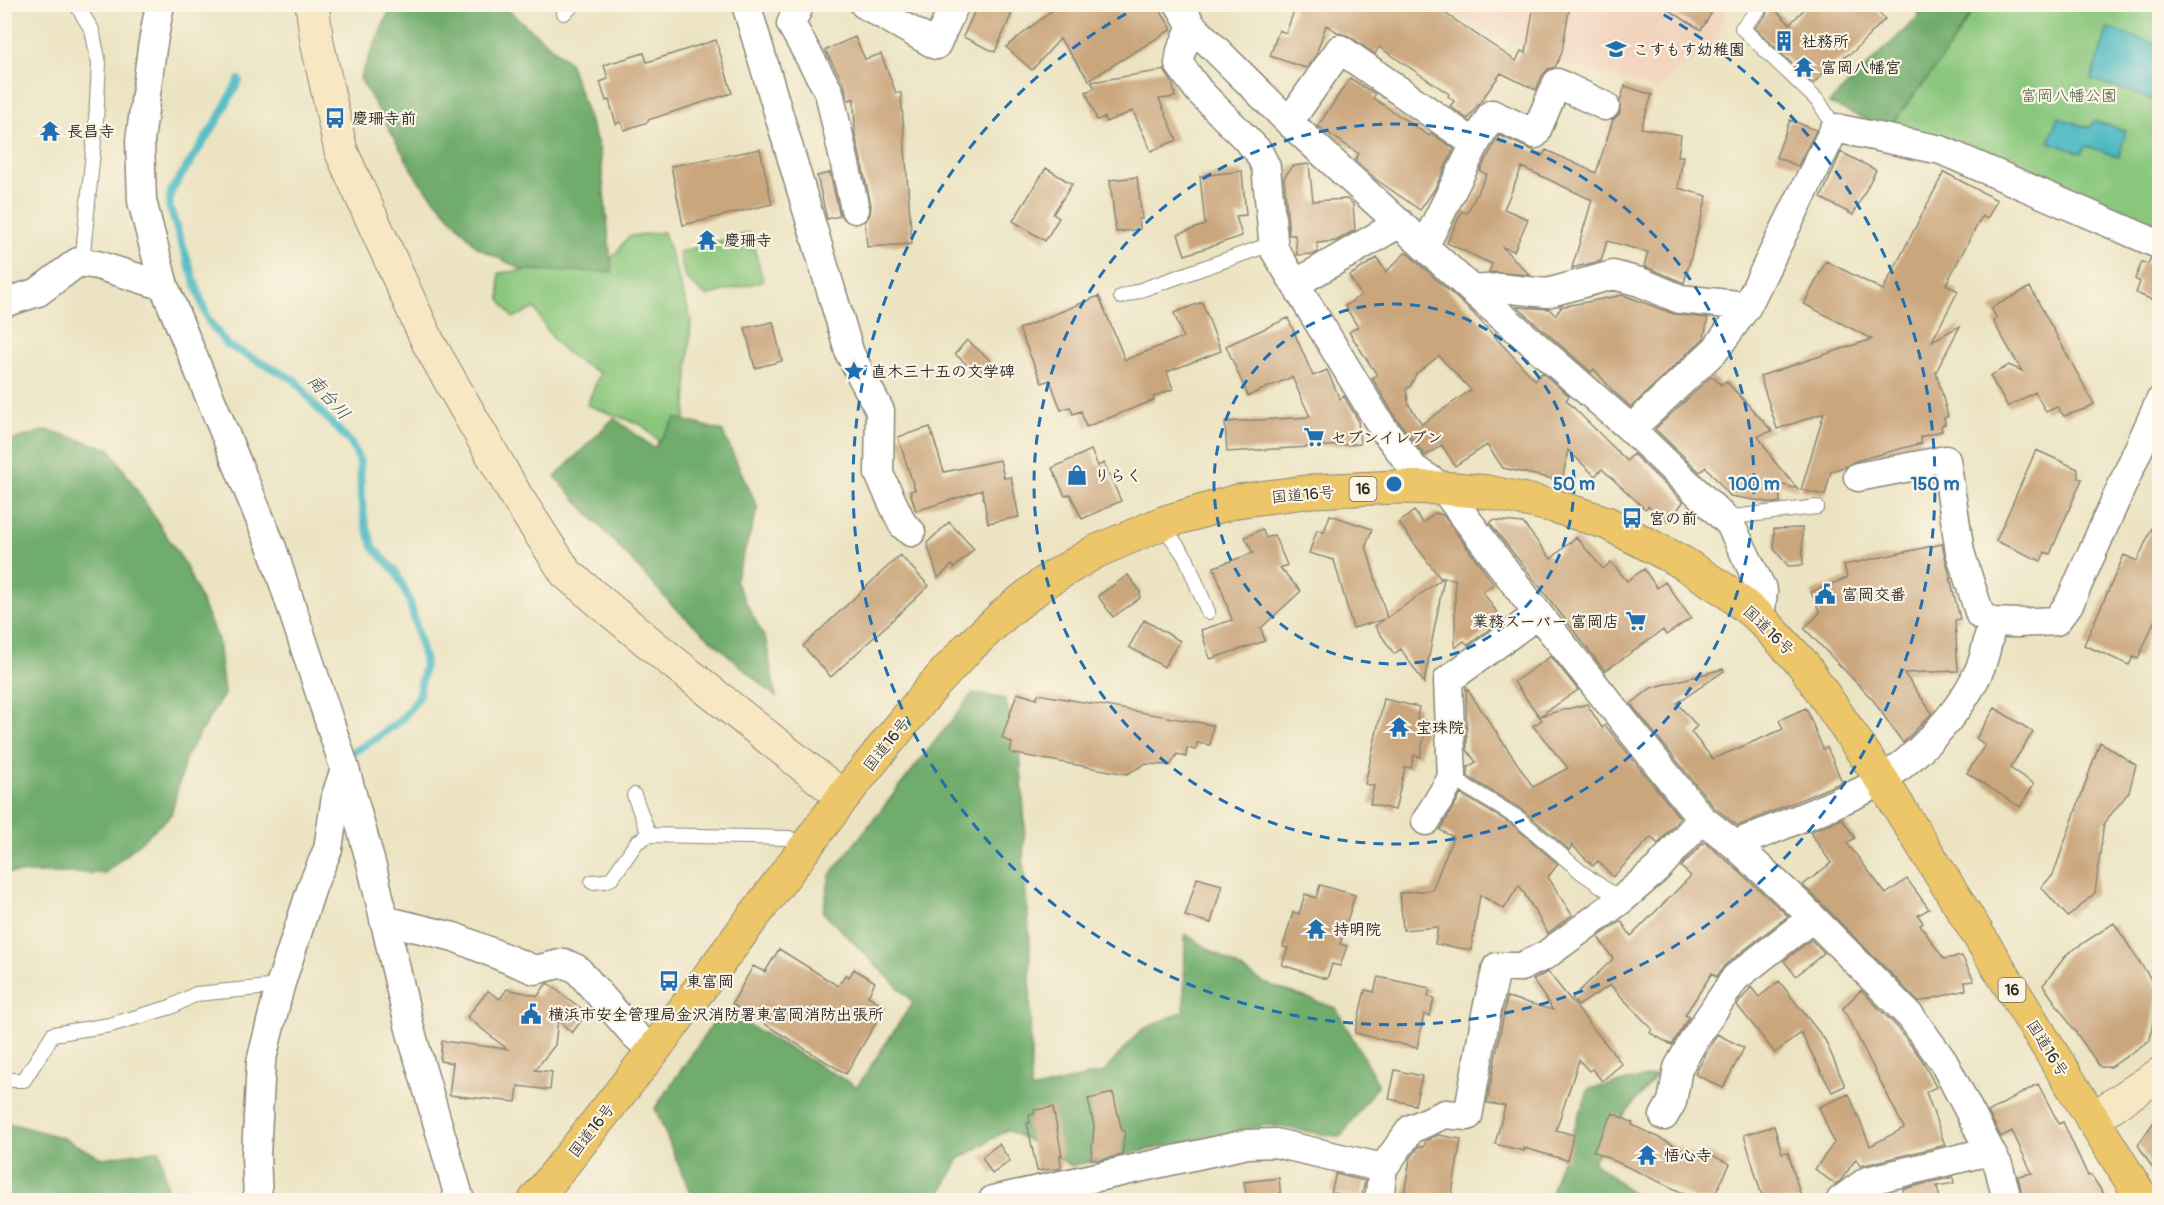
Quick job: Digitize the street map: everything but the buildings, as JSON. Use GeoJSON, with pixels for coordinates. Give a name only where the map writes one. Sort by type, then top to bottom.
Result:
{"type":"FeatureCollection","features":[{"type":"Feature","properties":{"kind":"highway","name":"国道16号"},"geometry":{"type":"LineString","coordinates":[[535,1200],[653,1051],[843,797],[933,686],[967,649],[1008,611],[1048,580],[1095,552],[1161,524],[1237,501],[1313,491],[1443,488],[1488,492],[1554,506],[1607,523],[1683,563],[1725,590],[1760,618],[1803,664],[1882,780],[2143,1200]]}},
{"type":"Feature","properties":{"kind":"street"},"geometry":{"type":"LineString","coordinates":[[159,4],[140,141],[141,201],[164,286],[272,548],[345,769],[372,867],[410,1029],[460,1200]]}},
{"type":"Feature","properties":{"kind":"street"},"geometry":{"type":"LineString","coordinates":[[312,4],[317,42],[341,151],[428,342],[516,496],[566,573],[658,650],[843,797]]}},
{"type":"Feature","properties":{"kind":"street"},"geometry":{"type":"LineString","coordinates":[[746,4],[850,354],[880,411],[879,474],[903,525],[911,532]]}},
{"type":"Feature","properties":{"kind":"street"},"geometry":{"type":"LineString","coordinates":[[800,4],[790,24],[829,92],[855,209]]}},
{"type":"Feature","properties":{"kind":"street"},"geometry":{"type":"LineString","coordinates":[[864,4],[936,45],[955,4]]}},
{"type":"Feature","properties":{"kind":"street"},"geometry":{"type":"LineString","coordinates":[[1186,15],[1289,122],[1472,290],[1630,429],[1730,524],[1764,591],[1760,618]]}},
{"type":"Feature","properties":{"kind":"street"},"geometry":{"type":"LineString","coordinates":[[1186,15],[1179,64],[1199,92],[1258,151],[1266,167],[1274,249],[1382,428],[1414,469],[1443,488],[1538,614],[1702,819],[1735,844],[1911,1017],[1943,1061],[1999,1167],[2007,1200]]}},
{"type":"Feature","properties":{"kind":"street"},"geometry":{"type":"LineString","coordinates":[[1289,122],[1340,49],[1475,144]]}},
{"type":"Feature","properties":{"kind":"street"},"geometry":{"type":"LineString","coordinates":[[1425,245],[1492,114],[1535,134],[1557,82],[1605,106]]}},
{"type":"Feature","properties":{"kind":"street"},"geometry":{"type":"LineString","coordinates":[[1630,429],[1716,349],[1748,306],[1835,128],[1941,150],[2160,245]]}},
{"type":"Feature","properties":{"kind":"street"},"geometry":{"type":"LineString","coordinates":[[1295,284],[1400,223]]}},
{"type":"Feature","properties":{"kind":"street"},"geometry":{"type":"LineString","coordinates":[[4,303],[38,292],[78,262],[97,265],[164,286]]}},
{"type":"Feature","properties":{"kind":"street"},"geometry":{"type":"LineString","coordinates":[[1472,290],[1500,288],[1547,293],[1613,275],[1640,282],[1680,299],[1748,306]]}},
{"type":"Feature","properties":{"kind":"street"},"geometry":{"type":"LineString","coordinates":[[1858,477],[1946,460],[1960,552],[1980,615],[1992,622],[2056,621],[2069,604],[2160,401]]}},
{"type":"Feature","properties":{"kind":"street"},"geometry":{"type":"LineString","coordinates":[[1426,821],[1452,778],[1448,680],[1538,614]]}},
{"type":"Feature","properties":{"kind":"street"},"geometry":{"type":"LineString","coordinates":[[1735,844],[1863,790],[1882,780],[1915,755],[1944,725],[1972,683],[1981,666],[1992,622]]}},
{"type":"Feature","properties":{"kind":"street"},"geometry":{"type":"LineString","coordinates":[[258,1200],[256,1155],[261,1062],[280,986],[313,884],[328,849],[336,796],[345,769]]}},
{"type":"Feature","properties":{"kind":"street"},"geometry":{"type":"LineString","coordinates":[[1379,1200],[1383,1168],[1411,1129],[1445,1114],[1468,1116],[1497,967],[1521,967],[1546,955],[1621,900],[1658,869],[1702,819]]}},
{"type":"Feature","properties":{"kind":"street"},"geometry":{"type":"LineString","coordinates":[[1664,1116],[1672,1102],[1678,1068],[1735,978],[1812,918]]}},
{"type":"Feature","properties":{"kind":"street"},"geometry":{"type":"LineString","coordinates":[[384,920],[454,937],[536,970],[564,963],[577,969],[635,1035],[653,1051]]}},
{"type":"Feature","properties":{"kind":"street"},"geometry":{"type":"LineString","coordinates":[[2092,1119],[2160,1074]]}},
{"type":"Feature","properties":{"kind":"street"},"geometry":{"type":"LineString","coordinates":[[993,1200],[1070,1192],[1247,1144],[1275,1143],[1383,1168]]}},
{"type":"Feature","properties":{"kind":"street"},"geometry":{"type":"LineString","coordinates":[[1842,1200],[1867,1181],[1990,1150]]}},
{"type":"Feature","properties":{"kind":"lane"},"geometry":{"type":"LineString","coordinates":[[76,4],[92,30],[99,63],[96,121],[81,263]]}},
{"type":"Feature","properties":{"kind":"lane"},"geometry":{"type":"LineString","coordinates":[[1754,4],[1759,9],[1742,28],[1819,102],[1835,128]]}},
{"type":"Feature","properties":{"kind":"lane"},"geometry":{"type":"LineString","coordinates":[[1121,297],[1274,243]]}},
{"type":"Feature","properties":{"kind":"lane"},"geometry":{"type":"LineString","coordinates":[[1724,518],[1816,507]]}},
{"type":"Feature","properties":{"kind":"lane"},"geometry":{"type":"LineString","coordinates":[[1161,524],[1186,558],[1208,612]]}},
{"type":"Feature","properties":{"kind":"lane"},"geometry":{"type":"LineString","coordinates":[[1452,778],[1518,818],[1581,872],[1621,900]]}},
{"type":"Feature","properties":{"kind":"lane"},"geometry":{"type":"LineString","coordinates":[[634,795],[649,835]]}},
{"type":"Feature","properties":{"kind":"lane"},"geometry":{"type":"LineString","coordinates":[[592,882],[612,878],[637,842],[649,835],[789,838],[804,849]]}},
{"type":"Feature","properties":{"kind":"lane"},"geometry":{"type":"LineString","coordinates":[[4,1080],[24,1080],[52,1034],[110,1024],[171,1007],[196,994],[280,986]]}},
{"type":"Feature","properties":{"kind":"shaded area","name":"こすもす幼稚園"},"geometry":{"type":"Polygon","coordinates":[[[1447,4],[1727,5],[1716,40],[1657,90],[1546,58],[1446,10],[1447,4]]]}},
{"type":"Feature","properties":{"kind":"green space"},"geometry":{"type":"Polygon","coordinates":[[[392,5],[502,5],[569,62],[600,151],[612,272],[523,270],[478,248],[418,180],[360,78],[392,5]]]}},
{"type":"Feature","properties":{"kind":"green space"},"geometry":{"type":"Polygon","coordinates":[[[1910,5],[1977,5],[1935,69],[1887,129],[1829,103],[1920,15],[1910,5]]]}},
{"type":"Feature","properties":{"kind":"green space","name":"富岡八幡公園"},"geometry":{"type":"Polygon","coordinates":[[[1977,5],[2159,5],[2159,225],[1930,138],[1887,129],[1935,69],[1977,5]]]}},
{"type":"Feature","properties":{"kind":"green space"},"geometry":{"type":"Polygon","coordinates":[[[664,232],[691,319],[684,438],[667,449],[642,425],[587,405],[600,373],[560,347],[535,308],[513,318],[500,299],[499,273],[609,262],[629,236],[664,232]]]}},
{"type":"Feature","properties":{"kind":"green space"},"geometry":{"type":"Polygon","coordinates":[[[750,233],[763,281],[706,296],[685,278],[679,252],[750,233]]]}},
{"type":"Feature","properties":{"kind":"green space"},"geometry":{"type":"Polygon","coordinates":[[[614,418],[654,448],[676,418],[722,431],[758,508],[735,581],[766,641],[776,697],[675,608],[555,477],[614,418]]]}},
{"type":"Feature","properties":{"kind":"green space"},"geometry":{"type":"Polygon","coordinates":[[[47,430],[110,449],[185,564],[218,640],[224,694],[186,756],[171,815],[105,873],[5,873],[5,442],[47,430]]]}},
{"type":"Feature","properties":{"kind":"green space"},"geometry":{"type":"Polygon","coordinates":[[[973,693],[1005,699],[1020,753],[1025,825],[1023,858],[1030,942],[1031,1090],[1104,1072],[1141,1030],[1184,1011],[1185,934],[1264,983],[1336,1008],[1378,1084],[1341,1137],[1268,1125],[1071,1166],[1034,1143],[1007,1130],[959,1159],[937,1200],[693,1200],[655,1108],[722,1010],[857,1087],[913,1002],[823,912],[830,875],[973,693]]]}},
{"type":"Feature","properties":{"kind":"green space"},"geometry":{"type":"Polygon","coordinates":[[[1657,1075],[1619,1121],[1593,1161],[1635,1195],[1635,1200],[1549,1200],[1589,1089],[1657,1075]]]}},
{"type":"Feature","properties":{"kind":"green space"},"geometry":{"type":"Polygon","coordinates":[[[6,1122],[63,1138],[102,1158],[160,1150],[169,1200],[5,1200],[4,1124],[6,1122]]]}},
{"type":"Feature","properties":{"kind":"water"},"geometry":{"type":"Polygon","coordinates":[[[2108,28],[2159,45],[2159,102],[2091,79],[2108,28]]]}},
{"type":"Feature","properties":{"kind":"water"},"geometry":{"type":"Polygon","coordinates":[[[2058,117],[2089,128],[2094,121],[2126,131],[2119,157],[2086,146],[2081,153],[2049,142],[2058,117]]]}},
{"type":"Feature","properties":{"kind":"waterway","name":"南台川"},"geometry":{"type":"LineString","coordinates":[[239,80],[217,121],[171,191],[169,206],[208,320],[227,345],[295,380],[318,409],[351,443],[360,462],[361,497],[365,523],[374,548],[396,572],[410,602],[425,663],[418,698],[401,720],[351,753]]}},
{"type":"Feature","properties":{"kind":"place","name":"社務所"},"geometry":{"type":"Point","coordinates":[1784,41]}},
{"type":"Feature","properties":{"kind":"place","name":"こすもす幼稚園"},"geometry":{"type":"Point","coordinates":[1616,49]}},
{"type":"Feature","properties":{"kind":"place","name":"富岡八幡宮"},"geometry":{"type":"Point","coordinates":[1804,67]}},
{"type":"Feature","properties":{"kind":"place","name":"慶珊寺前"},"geometry":{"type":"Point","coordinates":[335,118]}},
{"type":"Feature","properties":{"kind":"place","name":"長昌寺"},"geometry":{"type":"Point","coordinates":[50,131]}},
{"type":"Feature","properties":{"kind":"place","name":"慶珊寺"},"geometry":{"type":"Point","coordinates":[707,240]}},
{"type":"Feature","properties":{"kind":"place","name":"直木三十五の文学碑"},"geometry":{"type":"Point","coordinates":[854,371]}},
{"type":"Feature","properties":{"kind":"place","name":"セブンイレブン"},"geometry":{"type":"Point","coordinates":[1314,437]}},
{"type":"Feature","properties":{"kind":"place","name":"りらく"},"geometry":{"type":"Point","coordinates":[1077,475]}},
{"type":"Feature","properties":{"kind":"place","name":"宮の前"},"geometry":{"type":"Point","coordinates":[1632,518]}},
{"type":"Feature","properties":{"kind":"place","name":"富岡交番"},"geometry":{"type":"Point","coordinates":[1825,594]}},
{"type":"Feature","properties":{"kind":"place","name":"業務スーパー 富岡店"},"geometry":{"type":"Point","coordinates":[1636,621]}},
{"type":"Feature","properties":{"kind":"place","name":"宝珠院"},"geometry":{"type":"Point","coordinates":[1399,727]}},
{"type":"Feature","properties":{"kind":"place","name":"持明院"},"geometry":{"type":"Point","coordinates":[1316,929]}},
{"type":"Feature","properties":{"kind":"place","name":"東富岡"},"geometry":{"type":"Point","coordinates":[669,981]}},
{"type":"Feature","properties":{"kind":"place","name":"横浜市安全管理局金沢消防署東富岡消防出張所"},"geometry":{"type":"Point","coordinates":[531,1014]}},
{"type":"Feature","properties":{"kind":"place","name":"悟心寺"},"geometry":{"type":"Point","coordinates":[1647,1155]}}]}
